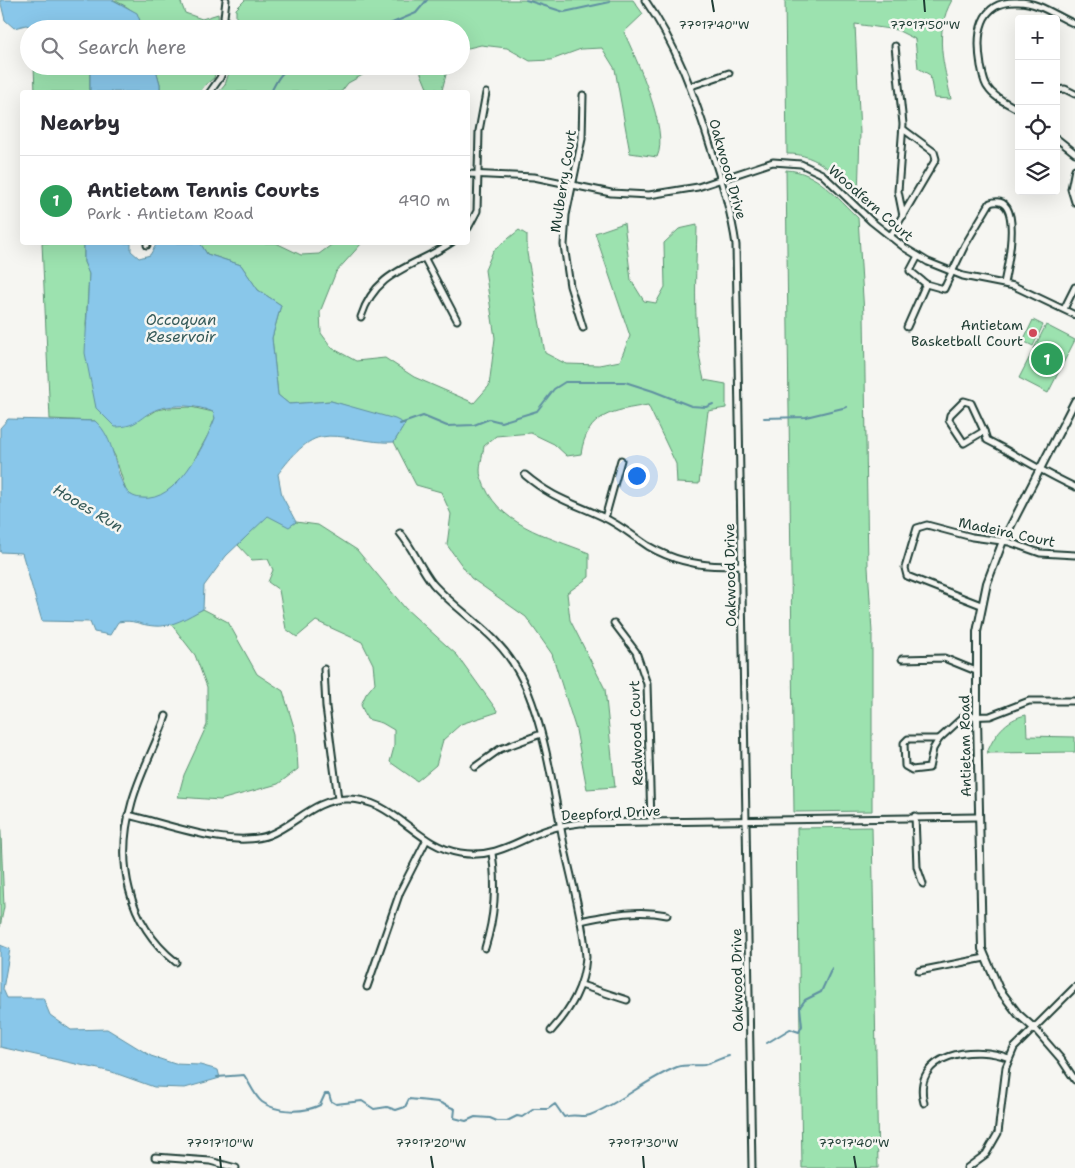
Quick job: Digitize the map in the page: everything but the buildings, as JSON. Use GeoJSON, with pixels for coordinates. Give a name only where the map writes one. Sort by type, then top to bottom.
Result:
{"type":"FeatureCollection","features":[{"type":"Feature","properties":{"kind":"street"},"geometry":{"type":"LineString","coordinates":[[224,20],[226,0]]}},
{"type":"Feature","properties":{"kind":"street","name":"Oakwood Drive"},"geometry":{"type":"LineString","coordinates":[[646,0],[675,49],[691,86],[722,179],[730,208],[736,245],[752,1168]]}},
{"type":"Feature","properties":{"kind":"street"},"geometry":{"type":"LineString","coordinates":[[1015,108],[993,94],[986,84],[977,40],[983,21],[997,6],[1020,2],[1037,6],[1075,24]]}},
{"type":"Feature","properties":{"kind":"street"},"geometry":{"type":"LineString","coordinates":[[895,46],[901,87],[903,129],[898,191],[903,216]]}},
{"type":"Feature","properties":{"kind":"street"},"geometry":{"type":"LineString","coordinates":[[691,86],[729,73]]}},
{"type":"Feature","properties":{"kind":"street"},"geometry":{"type":"LineString","coordinates":[[211,90],[221,75]]}},
{"type":"Feature","properties":{"kind":"street"},"geometry":{"type":"LineString","coordinates":[[1060,90],[1065,89],[1075,94]]}},
{"type":"Feature","properties":{"kind":"street"},"geometry":{"type":"LineString","coordinates":[[470,224],[477,211],[479,131],[486,93]]}},
{"type":"Feature","properties":{"kind":"street","name":"Mulberry Court"},"geometry":{"type":"LineString","coordinates":[[583,95],[582,139],[566,216],[565,261],[583,328]]}},
{"type":"Feature","properties":{"kind":"street"},"geometry":{"type":"LineString","coordinates":[[890,237],[936,159],[934,152],[903,129]]}},
{"type":"Feature","properties":{"kind":"street"},"geometry":{"type":"LineString","coordinates":[[1060,141],[1075,153]]}},
{"type":"Feature","properties":{"kind":"street","name":"Woodfern Court"},"geometry":{"type":"LineString","coordinates":[[470,174],[534,177],[611,193],[650,195],[678,192],[773,162],[801,164],[817,171],[834,184],[854,205],[890,237],[918,256],[952,272],[1004,283],[1075,315]]}},
{"type":"Feature","properties":{"kind":"street"},"geometry":{"type":"LineString","coordinates":[[1075,169],[1071,189],[1075,202]]}},
{"type":"Feature","properties":{"kind":"street"},"geometry":{"type":"LineString","coordinates":[[918,256],[910,271],[926,284],[944,289],[965,245],[990,203],[1003,203],[1007,209],[1012,237],[1004,283]]}},
{"type":"Feature","properties":{"kind":"street"},"geometry":{"type":"LineString","coordinates":[[361,317],[370,297],[383,281],[395,272],[425,259],[447,245]]}},
{"type":"Feature","properties":{"kind":"street"},"geometry":{"type":"LineString","coordinates":[[425,259],[457,320]]}},
{"type":"Feature","properties":{"kind":"street"},"geometry":{"type":"LineString","coordinates":[[907,327],[926,284]]}},
{"type":"Feature","properties":{"kind":"street"},"geometry":{"type":"LineString","coordinates":[[1064,309],[1075,287]]}},
{"type":"Feature","properties":{"kind":"street"},"geometry":{"type":"LineString","coordinates":[[984,432],[967,443],[961,442],[950,424],[950,416],[964,402],[969,401],[984,432],[987,440],[1018,456],[1039,471],[1075,488]]}},
{"type":"Feature","properties":{"kind":"street","name":"Antietam Road"},"geometry":{"type":"LineString","coordinates":[[1075,401],[1003,540],[992,566],[981,605],[977,632],[976,671],[981,935],[985,958],[994,980],[1007,1001],[1062,1059],[1075,1080]]}},
{"type":"Feature","properties":{"kind":"street"},"geometry":{"type":"LineString","coordinates":[[605,518],[620,460]]}},
{"type":"Feature","properties":{"kind":"street"},"geometry":{"type":"LineString","coordinates":[[525,475],[564,502],[605,518],[647,545],[670,556],[700,564],[742,565]]}},
{"type":"Feature","properties":{"kind":"street","name":"Madeira Court"},"geometry":{"type":"LineString","coordinates":[[981,605],[907,576],[905,568],[914,534],[920,526],[927,525],[972,537],[1003,540],[1040,553],[1075,555]]}},
{"type":"Feature","properties":{"kind":"street"},"geometry":{"type":"LineString","coordinates":[[400,533],[432,582],[491,635],[511,660],[526,687],[541,734],[586,957],[581,985],[570,1007],[551,1031]]}},
{"type":"Feature","properties":{"kind":"street","name":"Redwood Court"},"geometry":{"type":"LineString","coordinates":[[614,623],[636,652],[647,684],[651,822]]}},
{"type":"Feature","properties":{"kind":"street"},"geometry":{"type":"LineString","coordinates":[[902,659],[944,658],[976,671]]}},
{"type":"Feature","properties":{"kind":"street"},"geometry":{"type":"LineString","coordinates":[[324,669],[326,707],[338,799]]}},
{"type":"Feature","properties":{"kind":"street"},"geometry":{"type":"LineString","coordinates":[[939,739],[908,739],[904,743],[904,762],[906,768],[912,770],[929,768],[933,749],[939,739],[958,720],[968,716],[997,714],[1017,704],[1029,702],[1075,701]]}},
{"type":"Feature","properties":{"kind":"street"},"geometry":{"type":"LineString","coordinates":[[166,716],[137,787],[128,815],[125,864],[131,901],[148,934],[176,962]]}},
{"type":"Feature","properties":{"kind":"street"},"geometry":{"type":"LineString","coordinates":[[475,767],[500,749],[541,734]]}},
{"type":"Feature","properties":{"kind":"street","name":"Deepford Drive"},"geometry":{"type":"LineString","coordinates":[[128,815],[228,839],[248,840],[271,834],[317,806],[338,799],[360,800],[389,810],[426,841],[458,853],[492,853],[560,826],[580,823],[915,816],[978,817]]}},
{"type":"Feature","properties":{"kind":"street"},"geometry":{"type":"LineString","coordinates":[[915,816],[917,867],[924,884]]}},
{"type":"Feature","properties":{"kind":"street"},"geometry":{"type":"LineString","coordinates":[[367,987],[400,892],[426,841]]}},
{"type":"Feature","properties":{"kind":"street"},"geometry":{"type":"LineString","coordinates":[[485,948],[493,922],[496,899],[492,853]]}},
{"type":"Feature","properties":{"kind":"street"},"geometry":{"type":"LineString","coordinates":[[580,921],[626,912],[649,912],[667,915]]}},
{"type":"Feature","properties":{"kind":"street"},"geometry":{"type":"LineString","coordinates":[[919,971],[985,958]]}},
{"type":"Feature","properties":{"kind":"street"},"geometry":{"type":"LineString","coordinates":[[581,985],[627,1000]]}},
{"type":"Feature","properties":{"kind":"street"},"geometry":{"type":"LineString","coordinates":[[967,1168],[986,1154],[998,1133],[1009,1058],[1019,1042],[1035,1029],[1075,987]]}},
{"type":"Feature","properties":{"kind":"street"},"geometry":{"type":"LineString","coordinates":[[924,1103],[922,1093],[925,1078],[935,1066],[950,1056],[958,1052],[980,1051],[1009,1058]]}},
{"type":"Feature","properties":{"kind":"street"},"geometry":{"type":"LineString","coordinates":[[155,1158],[210,1161],[236,1168]]}},
{"type":"Feature","properties":{"kind":"green space"},"geometry":{"type":"Polygon","coordinates":[[[113,0],[180,0],[185,13],[202,19],[218,14],[218,20],[140,20],[136,14],[113,0]]]}},
{"type":"Feature","properties":{"kind":"green space"},"geometry":{"type":"Polygon","coordinates":[[[245,0],[633,0],[643,14],[624,32],[650,95],[655,113],[660,145],[657,157],[630,153],[615,69],[602,48],[581,49],[551,60],[530,61],[507,48],[481,45],[470,48],[470,20],[236,20],[236,9],[245,0]]]}},
{"type":"Feature","properties":{"kind":"green space"},"geometry":{"type":"Polygon","coordinates":[[[785,0],[952,0],[946,13],[941,37],[943,61],[951,99],[934,98],[930,75],[918,68],[915,39],[897,30],[855,24],[860,134],[858,197],[835,174],[818,162],[808,157],[787,154],[785,0]]]}},
{"type":"Feature","properties":{"kind":"green space"},"geometry":{"type":"Polygon","coordinates":[[[34,75],[90,75],[90,90],[35,90],[34,75]]]}},
{"type":"Feature","properties":{"kind":"green space"},"geometry":{"type":"Polygon","coordinates":[[[158,75],[215,75],[201,90],[160,90],[158,75]]]}},
{"type":"Feature","properties":{"kind":"green space"},"geometry":{"type":"Polygon","coordinates":[[[228,75],[363,75],[348,83],[343,90],[221,90],[225,85],[228,75]]]}},
{"type":"Feature","properties":{"kind":"green space"},"geometry":{"type":"Polygon","coordinates":[[[422,75],[446,75],[442,90],[427,88],[422,75]]]}},
{"type":"Feature","properties":{"kind":"green space"},"geometry":{"type":"Polygon","coordinates":[[[786,170],[807,175],[817,180],[858,218],[864,314],[868,567],[872,632],[872,811],[794,812],[786,170]]]}},
{"type":"Feature","properties":{"kind":"green space"},"geometry":{"type":"Polygon","coordinates":[[[624,223],[631,280],[644,301],[656,303],[665,287],[664,243],[679,229],[697,225],[696,322],[700,361],[704,380],[726,384],[726,408],[708,411],[699,484],[677,483],[676,464],[648,405],[624,409],[604,416],[589,430],[584,440],[581,454],[567,456],[554,444],[531,433],[496,436],[484,446],[480,470],[481,477],[488,493],[498,507],[525,527],[589,553],[589,577],[567,593],[570,620],[605,689],[615,787],[587,789],[576,730],[552,654],[526,617],[471,578],[447,545],[451,514],[441,492],[416,485],[394,442],[405,424],[331,401],[289,404],[278,395],[272,338],[281,305],[258,290],[241,265],[207,254],[201,245],[280,245],[301,255],[319,254],[331,245],[360,245],[336,272],[320,312],[321,333],[332,348],[356,361],[385,358],[414,377],[474,403],[489,386],[495,338],[485,270],[493,251],[519,230],[527,235],[527,253],[545,353],[566,364],[599,365],[620,361],[630,336],[595,233],[624,223]]]}},
{"type":"Feature","properties":{"kind":"green space"},"geometry":{"type":"Polygon","coordinates":[[[42,245],[84,245],[84,262],[89,274],[86,325],[96,407],[149,415],[157,410],[191,407],[213,412],[215,418],[188,471],[167,492],[154,499],[135,498],[126,491],[115,456],[95,421],[50,419],[42,245]]]}},
{"type":"Feature","properties":{"kind":"green space","name":"Antietam Basketball Court"},"geometry":{"type":"Polygon","coordinates":[[[1033,320],[1043,325],[1033,346],[1023,341],[1033,320]]]}},
{"type":"Feature","properties":{"kind":"green space"},"geometry":{"type":"Polygon","coordinates":[[[1046,325],[1075,340],[1048,393],[1019,378],[1046,325]]]}},
{"type":"Feature","properties":{"kind":"green space"},"geometry":{"type":"Polygon","coordinates":[[[268,515],[289,526],[296,522],[318,525],[357,550],[405,608],[457,655],[498,712],[461,724],[443,740],[436,765],[417,781],[390,762],[394,747],[394,730],[382,723],[367,719],[361,705],[366,694],[375,683],[373,664],[362,642],[316,621],[297,637],[286,629],[279,590],[268,582],[273,570],[268,559],[252,560],[238,545],[268,515]]]}},
{"type":"Feature","properties":{"kind":"green space"},"geometry":{"type":"Polygon","coordinates":[[[203,609],[228,622],[257,674],[283,691],[296,734],[298,769],[278,784],[220,800],[178,797],[184,775],[207,725],[207,687],[195,655],[171,624],[203,609]]]}},
{"type":"Feature","properties":{"kind":"green space"},"geometry":{"type":"Polygon","coordinates":[[[1026,715],[1027,736],[1075,737],[1075,752],[987,753],[997,734],[1007,724],[1026,715]]]}},
{"type":"Feature","properties":{"kind":"green space"},"geometry":{"type":"Polygon","coordinates":[[[0,812],[4,907],[0,927],[0,812]]]}},
{"type":"Feature","properties":{"kind":"green space"},"geometry":{"type":"Polygon","coordinates":[[[872,827],[878,1168],[802,1168],[797,828],[872,827]]]}},
{"type":"Feature","properties":{"kind":"water"},"geometry":{"type":"Polygon","coordinates":[[[0,0],[113,0],[137,13],[140,20],[20,20],[20,26],[14,28],[5,20],[0,0]]]}},
{"type":"Feature","properties":{"kind":"water"},"geometry":{"type":"Polygon","coordinates":[[[90,75],[158,75],[160,84],[160,90],[90,90],[90,75]]]}},
{"type":"Feature","properties":{"kind":"water","name":"Occoquan Reservoir"},"geometry":{"type":"Polygon","coordinates":[[[84,245],[131,245],[131,251],[139,258],[150,255],[156,245],[201,245],[207,254],[241,265],[258,290],[281,305],[272,338],[278,395],[289,404],[331,401],[395,419],[405,424],[394,442],[329,436],[309,442],[297,452],[278,474],[282,496],[296,522],[289,527],[268,516],[226,556],[204,586],[203,609],[167,625],[154,626],[124,621],[118,622],[110,635],[94,632],[90,622],[42,621],[22,553],[0,552],[0,428],[8,419],[95,421],[107,436],[126,490],[133,496],[142,498],[154,497],[166,491],[188,470],[204,443],[215,418],[213,412],[200,408],[171,406],[158,409],[129,425],[115,427],[96,408],[85,353],[89,274],[84,262],[84,245]]]}},
{"type":"Feature","properties":{"kind":"water"},"geometry":{"type":"Polygon","coordinates":[[[0,945],[10,949],[3,989],[7,998],[43,998],[50,1015],[71,1030],[107,1029],[151,1056],[175,1064],[200,1065],[218,1070],[220,1078],[185,1088],[154,1087],[112,1072],[0,1047],[0,945]]]}},
{"type":"Feature","properties":{"kind":"waterway"},"geometry":{"type":"LineString","coordinates":[[399,20],[416,13],[427,0]]}},
{"type":"Feature","properties":{"kind":"waterway"},"geometry":{"type":"LineString","coordinates":[[526,0],[564,12],[610,2]]}},
{"type":"Feature","properties":{"kind":"waterway"},"geometry":{"type":"LineString","coordinates":[[272,90],[282,75]]}},
{"type":"Feature","properties":{"kind":"waterway"},"geometry":{"type":"LineString","coordinates":[[400,424],[423,416],[447,426],[474,425],[489,419],[501,422],[537,411],[554,389],[565,382],[625,382],[691,406],[706,407],[713,404]]}},
{"type":"Feature","properties":{"kind":"waterway"},"geometry":{"type":"LineString","coordinates":[[764,418],[806,417],[847,407]]}},
{"type":"Feature","properties":{"kind":"waterway"},"geometry":{"type":"LineString","coordinates":[[767,1043],[790,1029],[799,1032],[802,1026],[800,1007],[805,1000],[821,992],[832,968]]}},
{"type":"Feature","properties":{"kind":"waterway"},"geometry":{"type":"LineString","coordinates":[[217,1077],[244,1075],[259,1100],[268,1106],[283,1110],[291,1111],[314,1108],[320,1105],[325,1094],[329,1094],[331,1101],[336,1104],[362,1101],[374,1109],[387,1107],[396,1110],[405,1107],[409,1099],[438,1102],[455,1109],[454,1118],[466,1121],[475,1117],[507,1121],[517,1116],[522,1117],[534,1109],[548,1109],[555,1104],[564,1117],[590,1115],[677,1067],[704,1065],[729,1056]]}},
{"type":"Feature","properties":{"kind":"place","name":"Antietam Basketball Court"},"geometry":{"type":"Point","coordinates":[1033,333]}},
{"type":"Feature","properties":{"kind":"place","name":"Antietam Tennis Courts"},"geometry":{"type":"Point","coordinates":[1047,359]}},
{"type":"Feature","properties":{"kind":"water label","name":"Hooes Run"},"geometry":{"type":"Point","coordinates":[88,508]}}]}
